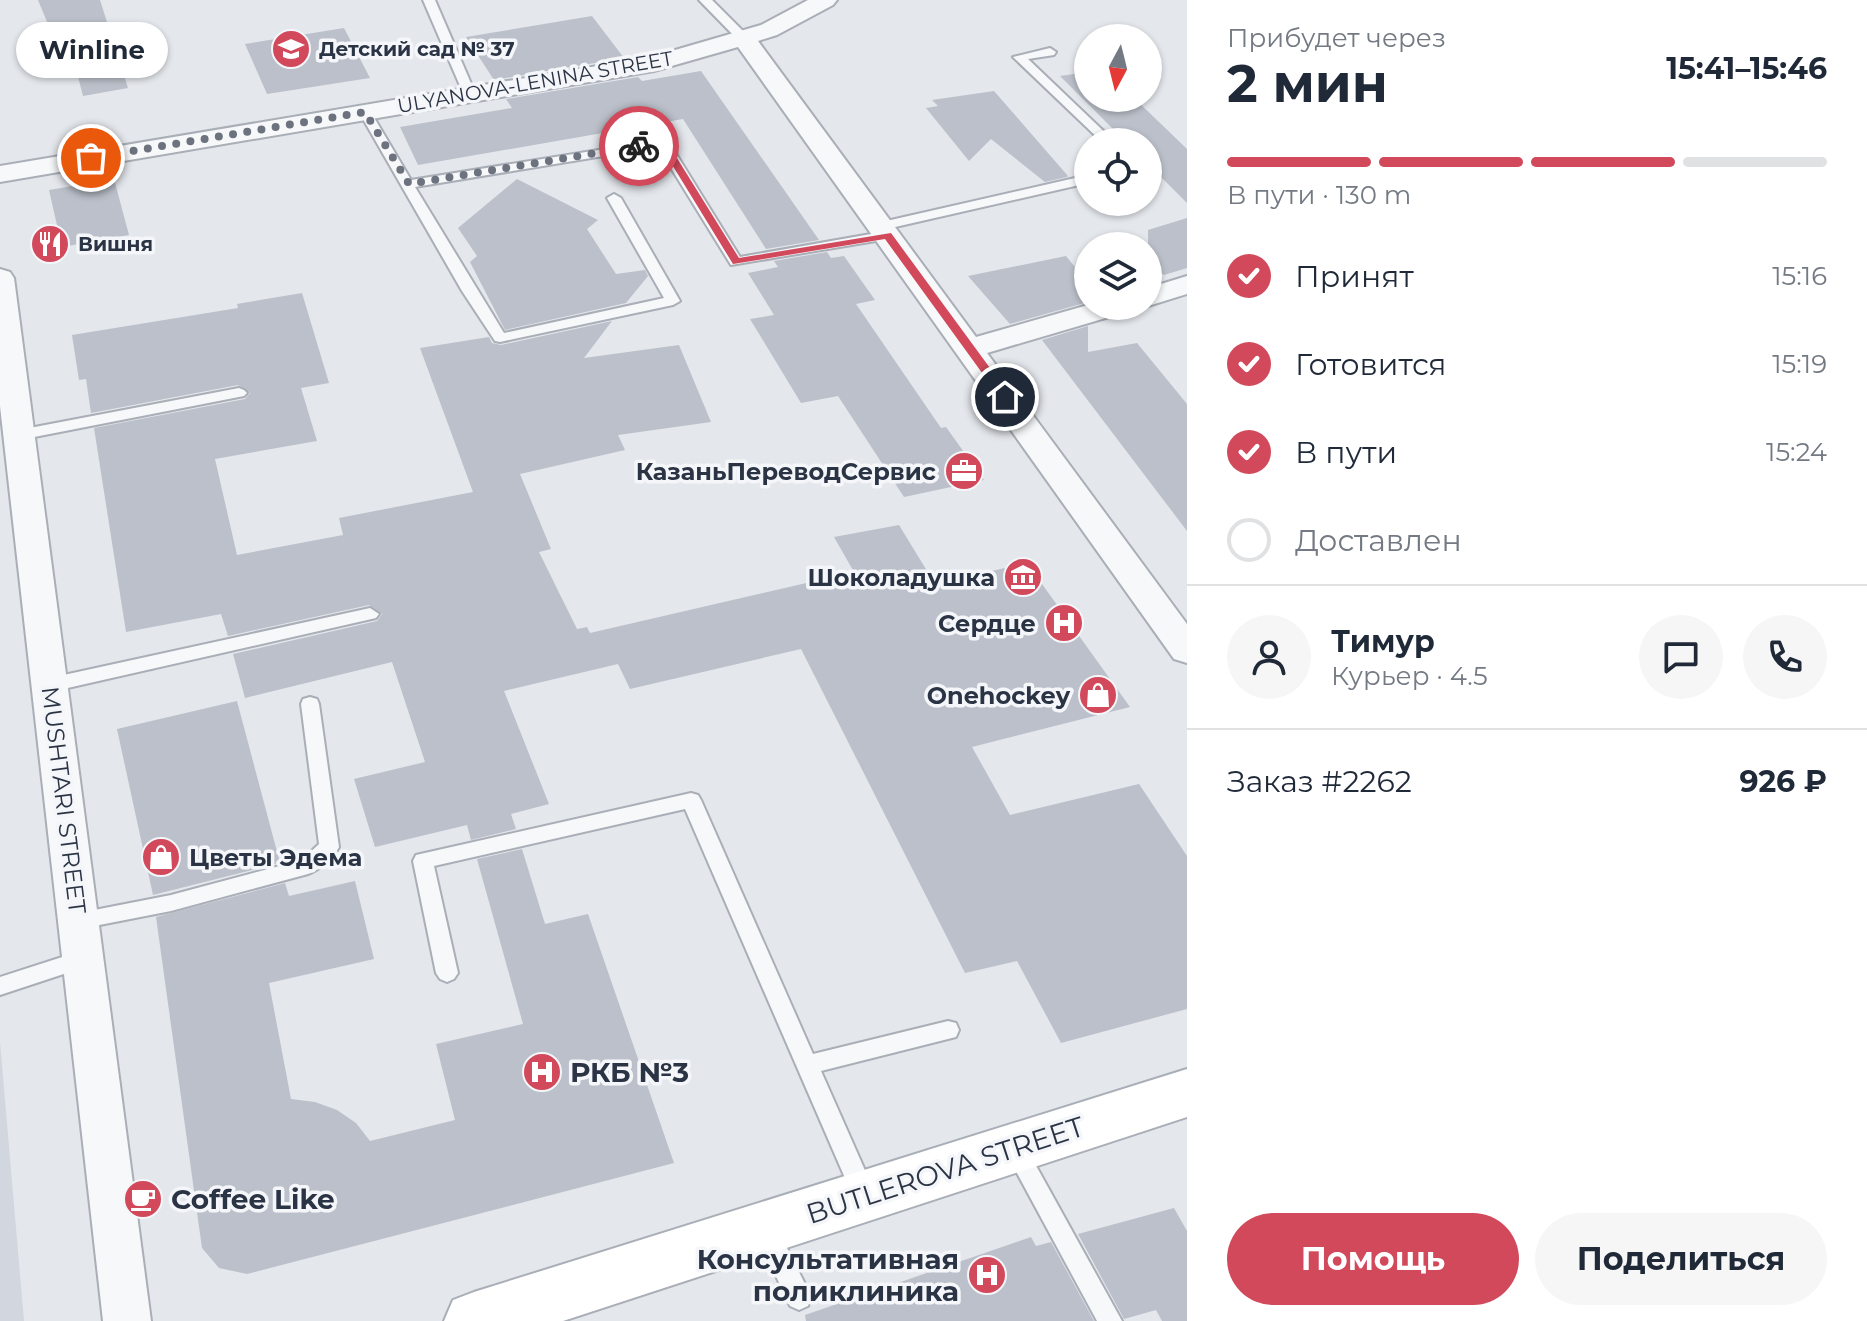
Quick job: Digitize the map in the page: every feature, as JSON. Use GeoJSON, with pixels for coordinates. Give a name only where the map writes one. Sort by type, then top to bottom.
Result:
{"type":"FeatureCollection","features":[{"type":"Feature","properties":{"kind":"main road","name":"BUTLEROVA STREET"},"geometry":{"type":"LineString","coordinates":[[474,1321],[1187,1093]]}},
{"type":"Feature","properties":{"kind":"street","name":"ULYANOVA-LENINA STREET"},"geometry":{"type":"LineString","coordinates":[[0,174],[654,64],[769,30],[825,0]]}},
{"type":"Feature","properties":{"kind":"street"},"geometry":{"type":"LineString","coordinates":[[744,39],[1187,650]]}},
{"type":"Feature","properties":{"kind":"street","name":"MUSHTARI STREET"},"geometry":{"type":"LineString","coordinates":[[0,278],[5,359],[19,435],[127,1321]]}},
{"type":"Feature","properties":{"kind":"street"},"geometry":{"type":"LineString","coordinates":[[1162,293],[1187,285]]}},
{"type":"Feature","properties":{"kind":"street"},"geometry":{"type":"LineString","coordinates":[[971,348],[1074,318]]}},
{"type":"Feature","properties":{"kind":"lane"},"geometry":{"type":"LineString","coordinates":[[429,0],[470,95]]}},
{"type":"Feature","properties":{"kind":"lane"},"geometry":{"type":"LineString","coordinates":[[705,0],[744,39]]}},
{"type":"Feature","properties":{"kind":"lane"},"geometry":{"type":"LineString","coordinates":[[1050,52],[1019,57],[1094,128]]}},
{"type":"Feature","properties":{"kind":"lane"},"geometry":{"type":"LineString","coordinates":[[365,112],[469,291],[500,338],[673,301],[614,198]]}},
{"type":"Feature","properties":{"kind":"lane"},"geometry":{"type":"LineString","coordinates":[[409,184],[662,142],[736,262],[885,231],[1074,183]]}},
{"type":"Feature","properties":{"kind":"lane"},"geometry":{"type":"LineString","coordinates":[[19,435],[239,393]]}},
{"type":"Feature","properties":{"kind":"lane"},"geometry":{"type":"LineString","coordinates":[[50,685],[370,614]]}},
{"type":"Feature","properties":{"kind":"lane"},"geometry":{"type":"LineString","coordinates":[[0,986],[81,940],[171,903],[308,866],[329,847],[310,704]]}},
{"type":"Feature","properties":{"kind":"lane"},"geometry":{"type":"LineString","coordinates":[[447,973],[423,861],[691,800],[865,1195]]}},
{"type":"Feature","properties":{"kind":"lane"},"geometry":{"type":"LineString","coordinates":[[807,1065],[948,1030]]}},
{"type":"Feature","properties":{"kind":"lane"},"geometry":{"type":"LineString","coordinates":[[1014,1148],[1110,1321]]}},
{"type":"Feature","properties":{"kind":"lane"},"geometry":{"type":"LineString","coordinates":[[765,1228],[799,1298]]}},
{"type":"Feature","properties":{"kind":"shaded area"},"geometry":{"type":"Polygon","coordinates":[[[0,1042],[24,1321],[0,1321],[0,1042]]]}},
{"type":"Feature","properties":{"kind":"building"},"geometry":{"type":"Polygon","coordinates":[[[38,0],[100,0],[128,88],[83,96],[76,69],[46,74],[36,37],[52,34],[38,0]]]}},
{"type":"Feature","properties":{"kind":"building"},"geometry":{"type":"Polygon","coordinates":[[[592,16],[624,58],[494,80],[466,37],[592,16]]]}},
{"type":"Feature","properties":{"kind":"building"},"geometry":{"type":"Polygon","coordinates":[[[344,28],[370,78],[267,94],[245,44],[344,28]]]}},
{"type":"Feature","properties":{"kind":"building"},"geometry":{"type":"Polygon","coordinates":[[[701,71],[819,240],[766,249],[683,119],[418,165],[400,127],[512,108],[506,99],[638,77],[642,81],[701,71]]]}},
{"type":"Feature","properties":{"kind":"building"},"geometry":{"type":"Polygon","coordinates":[[[1074,74],[1074,90],[1060,76],[1074,74]]]}},
{"type":"Feature","properties":{"kind":"building"},"geometry":{"type":"Polygon","coordinates":[[[994,91],[1067,177],[1045,182],[991,139],[969,161],[926,108],[938,106],[932,100],[994,91]]]}},
{"type":"Feature","properties":{"kind":"building"},"geometry":{"type":"Polygon","coordinates":[[[1096,112],[1149,112],[1187,149],[1187,203],[1162,178],[1162,128],[1112,128],[1096,112]]]}},
{"type":"Feature","properties":{"kind":"building"},"geometry":{"type":"Polygon","coordinates":[[[114,179],[129,235],[62,247],[49,190],[114,179]]]}},
{"type":"Feature","properties":{"kind":"building"},"geometry":{"type":"Polygon","coordinates":[[[517,179],[598,220],[587,229],[616,274],[645,270],[648,276],[626,303],[505,330],[470,262],[477,256],[458,228],[517,179]]]}},
{"type":"Feature","properties":{"kind":"building"},"geometry":{"type":"Polygon","coordinates":[[[1187,218],[1187,268],[1162,274],[1162,232],[1148,230],[1187,218]]]}},
{"type":"Feature","properties":{"kind":"building"},"geometry":{"type":"Polygon","coordinates":[[[827,252],[831,258],[844,256],[875,300],[856,304],[941,428],[946,427],[984,480],[904,497],[838,396],[801,403],[750,319],[774,315],[748,273],[778,267],[774,261],[827,252]]]}},
{"type":"Feature","properties":{"kind":"building"},"geometry":{"type":"Polygon","coordinates":[[[1066,256],[1074,266],[1074,306],[1010,324],[968,276],[1066,256]]]}},
{"type":"Feature","properties":{"kind":"building"},"geometry":{"type":"Polygon","coordinates":[[[302,293],[329,383],[301,388],[317,441],[215,459],[237,555],[343,535],[339,518],[473,492],[420,348],[489,337],[492,343],[501,345],[612,321],[584,358],[679,345],[711,422],[618,435],[625,450],[520,474],[551,549],[539,552],[577,629],[587,627],[590,633],[854,572],[834,537],[899,525],[935,584],[1027,563],[1130,707],[972,747],[1010,815],[1139,784],[1187,856],[1187,1009],[1061,1043],[1017,961],[965,973],[801,649],[630,689],[618,664],[504,691],[549,804],[511,814],[516,829],[471,840],[467,825],[375,847],[354,779],[425,762],[392,662],[245,698],[233,654],[377,621],[382,614],[369,605],[228,636],[221,614],[126,632],[94,428],[245,399],[250,393],[238,385],[91,413],[86,379],[79,380],[72,335],[238,308],[237,304],[302,293]]]}},
{"type":"Feature","properties":{"kind":"building"},"geometry":{"type":"Polygon","coordinates":[[[1088,326],[1088,352],[1137,343],[1187,404],[1187,531],[1042,340],[1088,326]]]}},
{"type":"Feature","properties":{"kind":"building"},"geometry":{"type":"Polygon","coordinates":[[[237,701],[280,863],[153,895],[117,729],[237,701]]]}},
{"type":"Feature","properties":{"kind":"building","name":"РКБ №3"},"geometry":{"type":"Polygon","coordinates":[[[522,849],[545,924],[588,914],[674,1163],[247,1274],[219,1268],[202,1248],[156,917],[285,883],[289,896],[355,881],[374,959],[269,983],[291,1099],[315,1102],[337,1110],[356,1123],[370,1141],[455,1120],[436,1044],[523,1024],[477,859],[522,849]]]}},
{"type":"Feature","properties":{"kind":"building"},"geometry":{"type":"Polygon","coordinates":[[[1174,1208],[1187,1231],[1187,1321],[1162,1321],[1156,1310],[1124,1319],[1078,1234],[1174,1208]]]}},
{"type":"Feature","properties":{"kind":"building","name":"Консультативная поликлиника"},"geometry":{"type":"Polygon","coordinates":[[[1031,1237],[1036,1246],[1051,1242],[1094,1321],[806,1321],[805,1315],[1031,1237]]]}},
{"type":"Feature","properties":{"kind":"way so far"},"geometry":{"type":"LineString","coordinates":[[91,158],[365,112],[409,184],[639,146]]}},
{"type":"Feature","properties":{"kind":"place","name":"Детский сад № 37"},"geometry":{"type":"Point","coordinates":[291,49]}},
{"type":"Feature","properties":{"kind":"place","name":"Winline"},"geometry":{"type":"Point","coordinates":[91,158]}},
{"type":"Feature","properties":{"kind":"place","name":"Вишня"},"geometry":{"type":"Point","coordinates":[50,244]}},
{"type":"Feature","properties":{"kind":"place","name":"КазаньПереводСервис"},"geometry":{"type":"Point","coordinates":[964,471]}},
{"type":"Feature","properties":{"kind":"place","name":"Шоколадушка"},"geometry":{"type":"Point","coordinates":[1023,577]}},
{"type":"Feature","properties":{"kind":"place","name":"Сердце"},"geometry":{"type":"Point","coordinates":[1064,623]}},
{"type":"Feature","properties":{"kind":"place","name":"Onehockey"},"geometry":{"type":"Point","coordinates":[1098,695]}},
{"type":"Feature","properties":{"kind":"place","name":"Цветы Эдема"},"geometry":{"type":"Point","coordinates":[161,857]}},
{"type":"Feature","properties":{"kind":"place","name":"РКБ №3"},"geometry":{"type":"Point","coordinates":[542,1072]}},
{"type":"Feature","properties":{"kind":"place","name":"Coffee Like"},"geometry":{"type":"Point","coordinates":[143,1199]}},
{"type":"Feature","properties":{"kind":"place","name":"Консультативная поликлиника"},"geometry":{"type":"Point","coordinates":[987,1275]}},
{"type":"Feature","properties":{"kind":"route"},"geometry":{"type":"LineString","coordinates":[[639,146],[662,142],[736,262],[888,235],[1005,397]]}}]}
